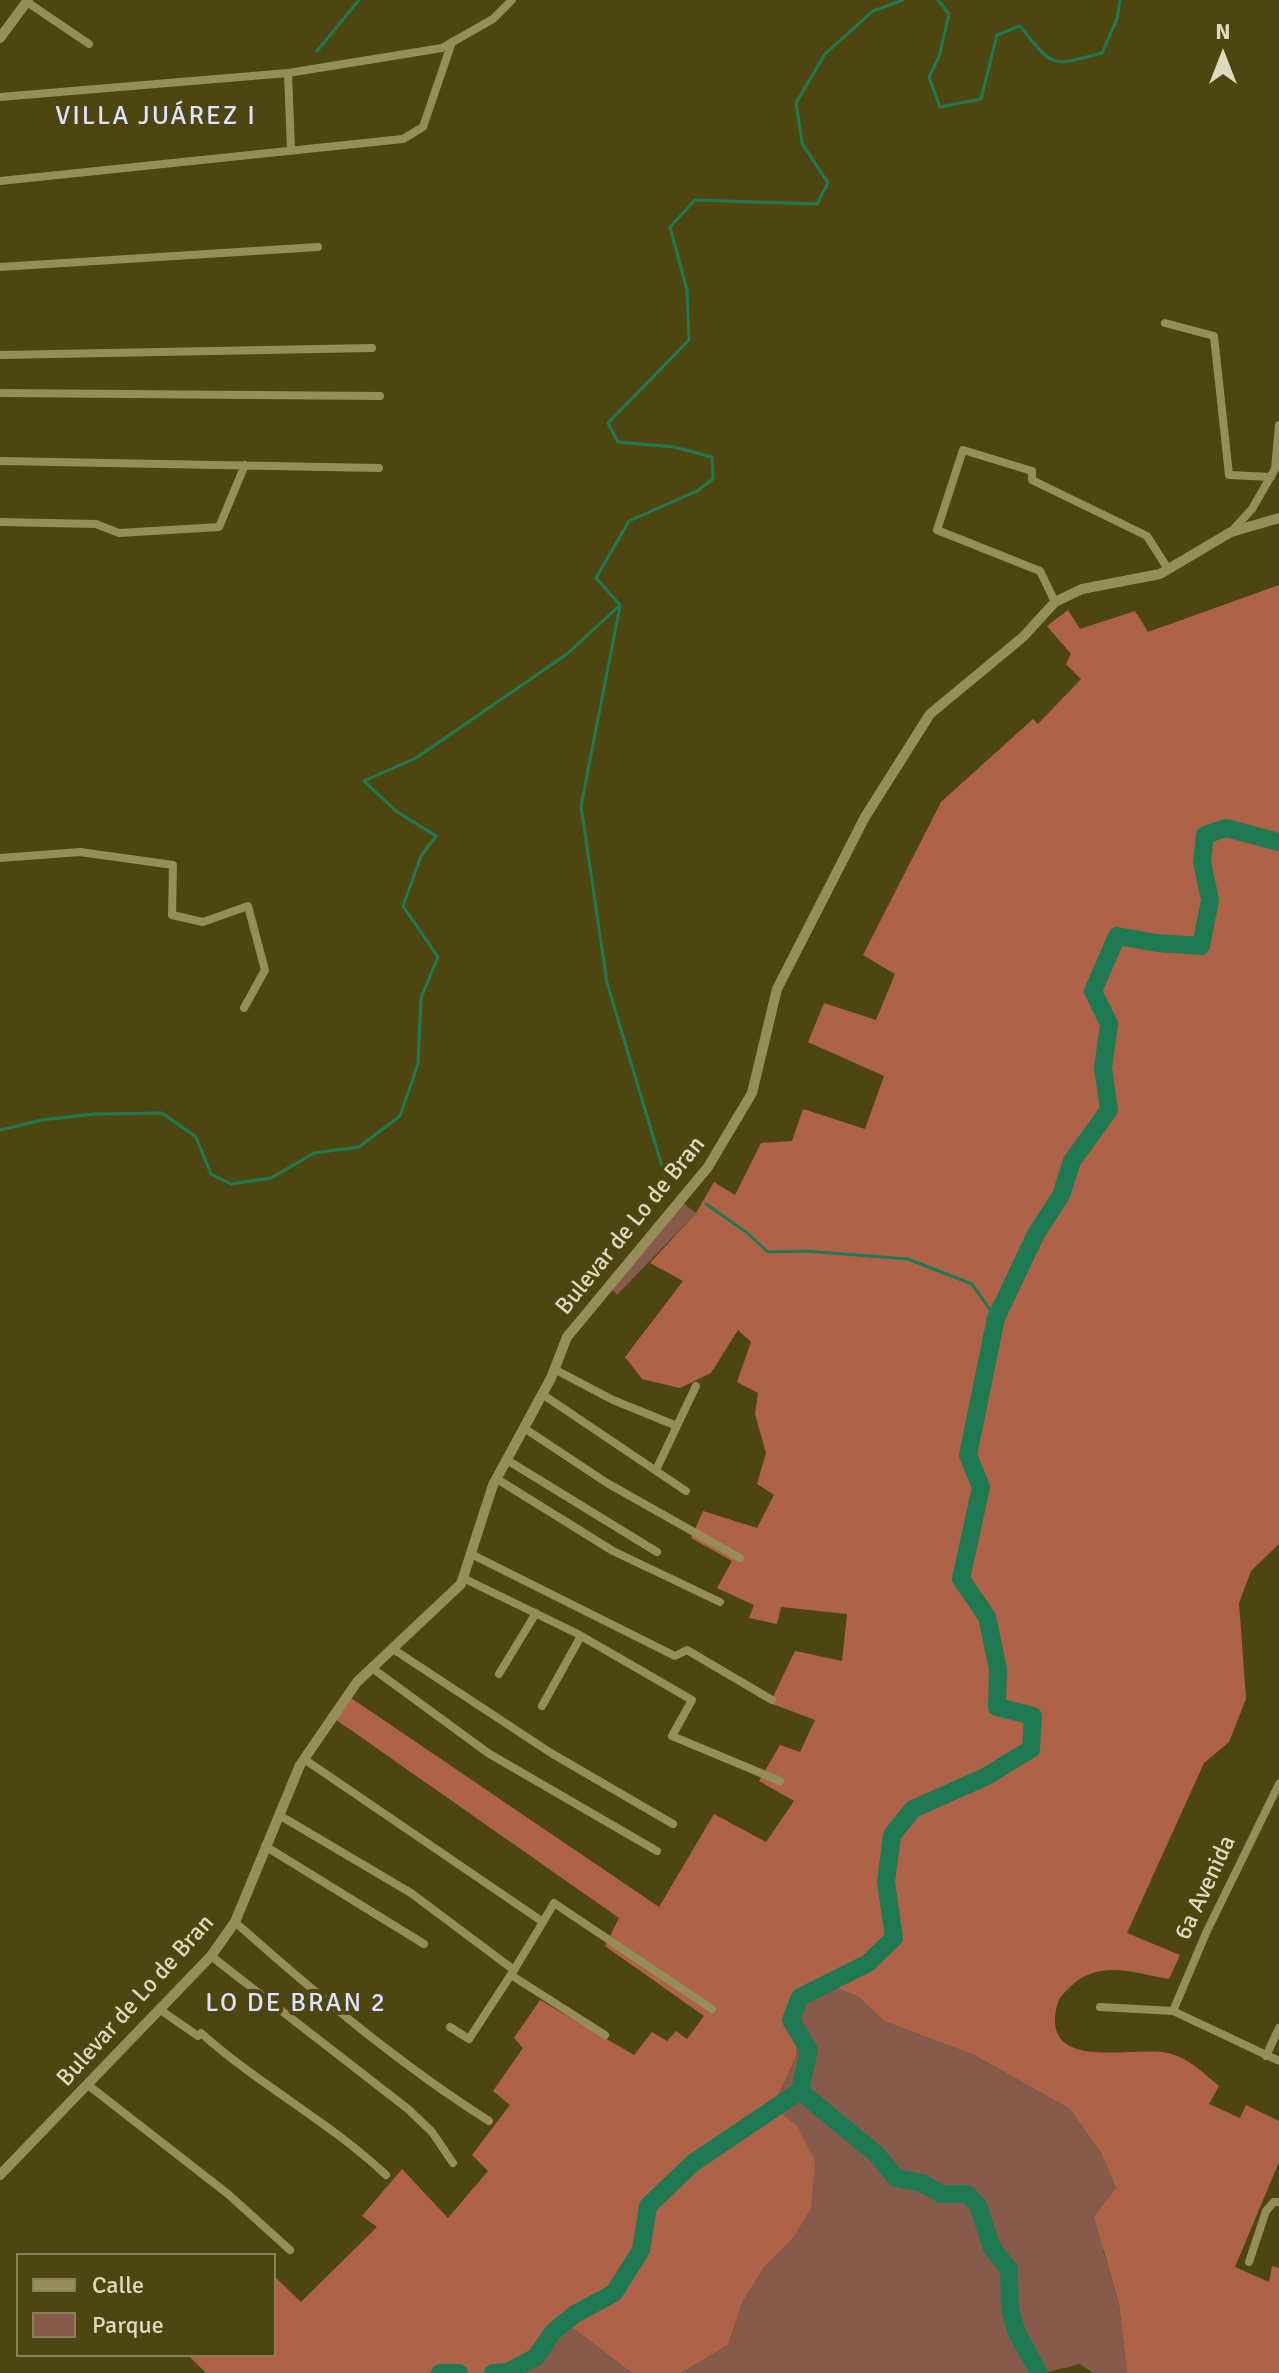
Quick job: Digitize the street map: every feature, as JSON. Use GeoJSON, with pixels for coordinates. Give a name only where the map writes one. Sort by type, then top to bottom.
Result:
{"type":"FeatureCollection","features":[{"type":"Feature","properties":{"kind":"street"},"geometry":{"type":"LineString","coordinates":[[0,97],[288,73],[442,48],[493,19],[512,0]]}},
{"type":"Feature","properties":{"kind":"street"},"geometry":{"type":"LineString","coordinates":[[0,38],[27,1],[89,44]]}},
{"type":"Feature","properties":{"kind":"street"},"geometry":{"type":"LineString","coordinates":[[0,181],[403,139],[423,127],[453,42]]}},
{"type":"Feature","properties":{"kind":"street"},"geometry":{"type":"LineString","coordinates":[[288,73],[291,150]]}},
{"type":"Feature","properties":{"kind":"street"},"geometry":{"type":"LineString","coordinates":[[0,267],[318,247]]}},
{"type":"Feature","properties":{"kind":"street"},"geometry":{"type":"LineString","coordinates":[[1165,323],[1214,336],[1229,475],[1271,477]]}},
{"type":"Feature","properties":{"kind":"street"},"geometry":{"type":"LineString","coordinates":[[0,355],[372,348]]}},
{"type":"Feature","properties":{"kind":"street"},"geometry":{"type":"LineString","coordinates":[[0,393],[380,396]]}},
{"type":"Feature","properties":{"kind":"street"},"geometry":{"type":"LineString","coordinates":[[1231,532],[1252,509],[1275,469],[1279,425]]}},
{"type":"Feature","properties":{"kind":"street"},"geometry":{"type":"LineString","coordinates":[[1055,602],[1040,571],[937,530],[963,450],[1032,471],[1032,480],[1147,536],[1168,569]]}},
{"type":"Feature","properties":{"kind":"street"},"geometry":{"type":"LineString","coordinates":[[0,461],[379,468]]}},
{"type":"Feature","properties":{"kind":"street"},"geometry":{"type":"LineString","coordinates":[[0,522],[96,524],[119,533],[219,527],[245,465]]}},
{"type":"Feature","properties":{"kind":"street","name":"Bulevar de Lo de Bran"},"geometry":{"type":"LineString","coordinates":[[0,2175],[211,1956],[235,1922],[304,1759],[357,1682],[461,1584],[497,1479],[542,1394],[567,1337],[708,1167],[752,1093],[777,989],[865,817],[930,714],[1023,637],[1055,602],[1082,589],[1160,574],[1231,532],[1279,518]]}},
{"type":"Feature","properties":{"kind":"street"},"geometry":{"type":"LineString","coordinates":[[0,858],[80,852],[173,865],[172,915],[203,922],[248,906],[265,970],[244,1008]]}},
{"type":"Feature","properties":{"kind":"street"},"geometry":{"type":"LineString","coordinates":[[554,1369],[613,1400],[677,1426]]}},
{"type":"Feature","properties":{"kind":"street"},"geometry":{"type":"LineString","coordinates":[[656,1470],[696,1386]]}},
{"type":"Feature","properties":{"kind":"street"},"geometry":{"type":"LineString","coordinates":[[542,1394],[686,1491]]}},
{"type":"Feature","properties":{"kind":"street"},"geometry":{"type":"LineString","coordinates":[[524,1428],[607,1483],[740,1558]]}},
{"type":"Feature","properties":{"kind":"street"},"geometry":{"type":"LineString","coordinates":[[507,1460],[657,1552]]}},
{"type":"Feature","properties":{"kind":"street"},"geometry":{"type":"LineString","coordinates":[[497,1479],[613,1551],[720,1602]]}},
{"type":"Feature","properties":{"kind":"street"},"geometry":{"type":"LineString","coordinates":[[471,1554],[675,1656],[687,1650],[772,1700]]}},
{"type":"Feature","properties":{"kind":"street"},"geometry":{"type":"LineString","coordinates":[[463,1578],[581,1636],[692,1700],[672,1736],[780,1781]]}},
{"type":"Feature","properties":{"kind":"street"},"geometry":{"type":"LineString","coordinates":[[499,1674],[536,1613]]}},
{"type":"Feature","properties":{"kind":"street"},"geometry":{"type":"LineString","coordinates":[[542,1706],[581,1636]]}},
{"type":"Feature","properties":{"kind":"street"},"geometry":{"type":"LineString","coordinates":[[393,1649],[551,1753],[673,1824]]}},
{"type":"Feature","properties":{"kind":"street"},"geometry":{"type":"LineString","coordinates":[[372,1668],[488,1753],[657,1851]]}},
{"type":"Feature","properties":{"kind":"street"},"geometry":{"type":"LineString","coordinates":[[304,1759],[543,1922]]}},
{"type":"Feature","properties":{"kind":"street","name":"6a Avenida"},"geometry":{"type":"LineString","coordinates":[[1173,2011],[1206,1933],[1279,1784]]}},
{"type":"Feature","properties":{"kind":"street"},"geometry":{"type":"LineString","coordinates":[[279,1815],[411,1893],[512,1972],[605,2035]]}},
{"type":"Feature","properties":{"kind":"street"},"geometry":{"type":"LineString","coordinates":[[265,1846],[424,1944]]}},
{"type":"Feature","properties":{"kind":"street"},"geometry":{"type":"LineString","coordinates":[[450,2027],[469,2039],[554,1903],[712,2009]]}},
{"type":"Feature","properties":{"kind":"street"},"geometry":{"type":"LineString","coordinates":[[235,1922],[318,1994],[489,2121]]}},
{"type":"Feature","properties":{"kind":"street"},"geometry":{"type":"LineString","coordinates":[[211,1956],[408,2109],[432,2132],[453,2163]]}},
{"type":"Feature","properties":{"kind":"street"},"geometry":{"type":"LineString","coordinates":[[1100,2007],[1173,2011],[1279,2061]]}},
{"type":"Feature","properties":{"kind":"street"},"geometry":{"type":"LineString","coordinates":[[159,2009],[198,2036],[201,2033],[366,2156],[386,2175]]}},
{"type":"Feature","properties":{"kind":"street"},"geometry":{"type":"LineString","coordinates":[[1266,2056],[1279,2028]]}},
{"type":"Feature","properties":{"kind":"street"},"geometry":{"type":"LineString","coordinates":[[88,2085],[228,2194],[290,2250]]}},
{"type":"Feature","properties":{"kind":"street"},"geometry":{"type":"LineString","coordinates":[[1249,2262],[1266,2211],[1274,2202],[1279,2202]]}},
{"type":"Feature","properties":{"kind":"green space"},"geometry":{"type":"Polygon","coordinates":[[[676,1198],[696,1213],[617,1295],[606,1283],[676,1198]]]}},
{"type":"Feature","properties":{"kind":"green space"},"geometry":{"type":"Polygon","coordinates":[[[821,1981],[859,1997],[884,2021],[974,2055],[1070,2109],[1101,2153],[1116,2188],[1103,2250],[1119,2304],[1127,2373],[1093,2373],[1080,2364],[1044,2373],[681,2373],[728,2345],[743,2301],[765,2266],[793,2238],[797,2126],[773,2106],[796,2057],[798,2005],[821,1981]]]}},
{"type":"Feature","properties":{"kind":"green space"},"geometry":{"type":"Polygon","coordinates":[[[573,2328],[632,2373],[518,2373],[573,2328]]]}},
{"type":"Feature","properties":{"kind":"shaded area"},"geometry":{"type":"Polygon","coordinates":[[[1279,585],[1279,1544],[1251,1571],[1239,1603],[1246,1699],[1229,1742],[1204,1763],[1127,1933],[1180,1955],[1169,1979],[1118,1970],[1106,1970],[1082,1978],[1061,1997],[1055,2027],[1062,2040],[1075,2048],[1093,2052],[1152,2051],[1176,2055],[1219,2086],[1209,2104],[1240,2118],[1246,2105],[1279,2121],[1279,2162],[1235,2267],[1269,2282],[1272,2266],[1279,2268],[1279,2373],[1127,2373],[1119,2304],[1094,2217],[1116,2188],[1101,2153],[1070,2109],[974,2055],[884,2021],[859,1997],[821,1981],[798,2005],[796,2057],[773,2106],[797,2126],[815,2161],[811,2208],[793,2238],[765,2266],[743,2301],[728,2345],[681,2373],[632,2373],[573,2328],[518,2373],[206,2373],[190,2357],[276,2357],[276,2278],[301,2302],[377,2227],[362,2216],[402,2169],[448,2218],[488,2171],[472,2155],[510,2105],[493,2091],[523,2048],[514,2038],[540,2000],[634,2055],[652,2032],[667,2041],[676,2031],[687,2039],[704,2016],[605,1946],[619,1918],[335,1719],[351,1698],[659,1907],[714,1814],[766,1842],[794,1801],[759,1781],[780,1745],[800,1752],[815,1720],[770,1703],[795,1651],[842,1661],[847,1614],[781,1607],[777,1624],[749,1618],[754,1605],[717,1588],[732,1561],[691,1538],[703,1511],[757,1528],[774,1495],[757,1484],[766,1453],[755,1414],[758,1393],[737,1382],[751,1342],[738,1330],[711,1373],[680,1388],[642,1379],[625,1357],[683,1281],[650,1263],[696,1213],[714,1182],[735,1195],[761,1143],[792,1141],[803,1109],[865,1129],[884,1076],[808,1042],[824,1003],[876,1020],[895,974],[863,955],[941,802],[1033,719],[1038,724],[1081,679],[1066,664],[1071,654],[1047,626],[1068,610],[1080,629],[1135,611],[1148,632],[1279,585]]]}},
{"type":"Feature","properties":{"kind":"waterway"},"geometry":{"type":"LineString","coordinates":[[317,51],[359,0]]}},
{"type":"Feature","properties":{"kind":"waterway"},"geometry":{"type":"LineString","coordinates":[[0,1130],[42,1120],[94,1114],[162,1113],[196,1137],[211,1174],[231,1184],[271,1178],[314,1153],[359,1147],[400,1116],[418,1064],[421,998],[438,957],[403,906],[421,856],[436,836],[396,811],[364,781],[416,758],[567,654],[620,605],[596,578],[629,521],[697,491],[713,479],[712,457],[674,447],[618,442],[608,423],[689,340],[687,290],[670,227],[695,200],[817,204],[828,183],[802,143],[796,103],[825,54],[873,11],[903,0]]}},
{"type":"Feature","properties":{"kind":"waterway"},"geometry":{"type":"LineString","coordinates":[[938,0],[949,14],[939,57],[929,77],[940,107],[981,99],[997,35],[1020,26],[1040,50],[1054,60],[1072,61],[1102,53],[1117,19],[1120,0]]}},
{"type":"Feature","properties":{"kind":"waterway"},"geometry":{"type":"LineString","coordinates":[[620,606],[581,806],[607,983],[665,1176]]}},
{"type":"Feature","properties":{"kind":"waterway"},"geometry":{"type":"LineString","coordinates":[[1039,2373],[1017,2333],[1010,2309],[1009,2269],[992,2248],[978,2205],[967,2194],[941,2194],[922,2183],[896,2178],[876,2154],[800,2091],[809,2050],[791,2020],[800,1997],[868,1963],[894,1938],[886,1882],[892,1835],[913,1809],[985,1777],[1031,1749],[1033,1716],[997,1707],[998,1669],[987,1617],[961,1579],[981,1487],[968,1455],[996,1318],[1036,1234],[1061,1195],[1072,1161],[1109,1110],[1103,1068],[1109,1024],[1093,991],[1117,936],[1201,946],[1210,900],[1202,862],[1205,835],[1226,828],[1279,842]]}},
{"type":"Feature","properties":{"kind":"waterway"},"geometry":{"type":"LineString","coordinates":[[706,1204],[768,1252],[806,1251],[908,1259],[972,1284],[996,1318]]}},
{"type":"Feature","properties":{"kind":"waterway"},"geometry":{"type":"LineString","coordinates":[[493,2373],[508,2372],[536,2357],[553,2332],[575,2314],[614,2293],[641,2250],[648,2206],[693,2163],[800,2091]]}},
{"type":"Feature","properties":{"kind":"waterway"},"geometry":{"type":"LineString","coordinates":[[440,2373],[459,2373]]}},
{"type":"Feature","properties":{"kind":"district","name":"VILLA JUÁREZ I"},"geometry":{"type":"Point","coordinates":[156,117]}},
{"type":"Feature","properties":{"kind":"district","name":"LO DE BRAN 2"},"geometry":{"type":"Point","coordinates":[296,2004]}}]}
